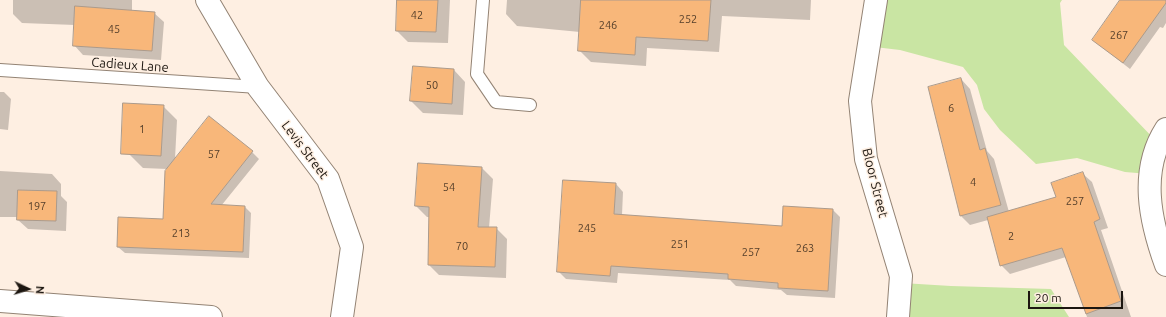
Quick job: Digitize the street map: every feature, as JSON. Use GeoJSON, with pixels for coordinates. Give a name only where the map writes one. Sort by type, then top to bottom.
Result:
{"type":"FeatureCollection","features":[{"type":"Feature","properties":{"kind":"street","name":"Levis Street"},"geometry":{"type":"LineString","coordinates":[[207,0],[258,88],[328,179],[352,247],[342,317]]}},
{"type":"Feature","properties":{"kind":"street","name":"Bloor Street"},"geometry":{"type":"LineString","coordinates":[[876,0],[860,101],[866,159],[901,276],[898,317]]}},
{"type":"Feature","properties":{"kind":"street"},"geometry":{"type":"LineString","coordinates":[[1166,129],[1152,157],[1150,189],[1152,221],[1166,265]]}},
{"type":"Feature","properties":{"kind":"street"},"geometry":{"type":"LineString","coordinates":[[0,301],[211,317]]}},
{"type":"Feature","properties":{"kind":"lane"},"geometry":{"type":"LineString","coordinates":[[483,0],[476,74],[496,102],[530,105]]}},
{"type":"Feature","properties":{"kind":"lane","name":"Cadieux Lane"},"geometry":{"type":"LineString","coordinates":[[0,70],[258,88]]}},
{"type":"Feature","properties":{"kind":"green space"},"geometry":{"type":"Polygon","coordinates":[[[874,0],[1062,0],[1060,3],[1064,45],[1157,142],[1149,174],[1125,172],[1077,158],[1036,164],[1000,130],[984,109],[977,85],[963,67],[900,50],[866,46],[874,0]]]}},
{"type":"Feature","properties":{"kind":"green space"},"geometry":{"type":"Polygon","coordinates":[[[902,283],[1051,289],[1069,317],[900,317],[902,283]]]}},
{"type":"Feature","properties":{"kind":"building"},"geometry":{"type":"Polygon","coordinates":[[[397,0],[438,0],[436,32],[396,31],[397,0]]]}},
{"type":"Feature","properties":{"kind":"building"},"geometry":{"type":"Polygon","coordinates":[[[581,0],[711,0],[708,41],[636,37],[635,55],[578,51],[581,0]]]}},
{"type":"Feature","properties":{"kind":"building"},"geometry":{"type":"Polygon","coordinates":[[[1120,0],[1166,0],[1166,3],[1123,63],[1092,40],[1120,0]]]}},
{"type":"Feature","properties":{"kind":"building"},"geometry":{"type":"Polygon","coordinates":[[[75,6],[155,12],[152,51],[73,46],[75,6]]]}},
{"type":"Feature","properties":{"kind":"building"},"geometry":{"type":"Polygon","coordinates":[[[413,66],[454,69],[452,104],[410,101],[413,66]]]}},
{"type":"Feature","properties":{"kind":"building"},"geometry":{"type":"Polygon","coordinates":[[[961,78],[980,150],[985,148],[1001,205],[960,216],[928,87],[961,78]]]}},
{"type":"Feature","properties":{"kind":"building"},"geometry":{"type":"Polygon","coordinates":[[[123,103],[164,105],[161,156],[121,154],[123,103]]]}},
{"type":"Feature","properties":{"kind":"building"},"geometry":{"type":"Polygon","coordinates":[[[209,116],[253,151],[211,204],[245,206],[243,252],[117,247],[118,217],[163,219],[165,171],[209,116]]]}},
{"type":"Feature","properties":{"kind":"building"},"geometry":{"type":"Polygon","coordinates":[[[418,163],[482,167],[478,227],[497,227],[495,267],[428,265],[429,207],[415,206],[418,163]]]}},
{"type":"Feature","properties":{"kind":"building"},"geometry":{"type":"Polygon","coordinates":[[[1083,172],[1100,219],[1094,222],[1121,301],[1086,314],[1062,248],[1000,266],[987,217],[1056,197],[1051,183],[1083,172]]]}},
{"type":"Feature","properties":{"kind":"building"},"geometry":{"type":"Polygon","coordinates":[[[563,180],[616,183],[614,214],[782,226],[783,206],[833,209],[828,291],[778,288],[778,283],[728,279],[728,274],[611,266],[610,276],[557,272],[563,180]]]}},
{"type":"Feature","properties":{"kind":"building"},"geometry":{"type":"Polygon","coordinates":[[[18,190],[57,191],[56,221],[17,220],[18,190]]]}}]}
